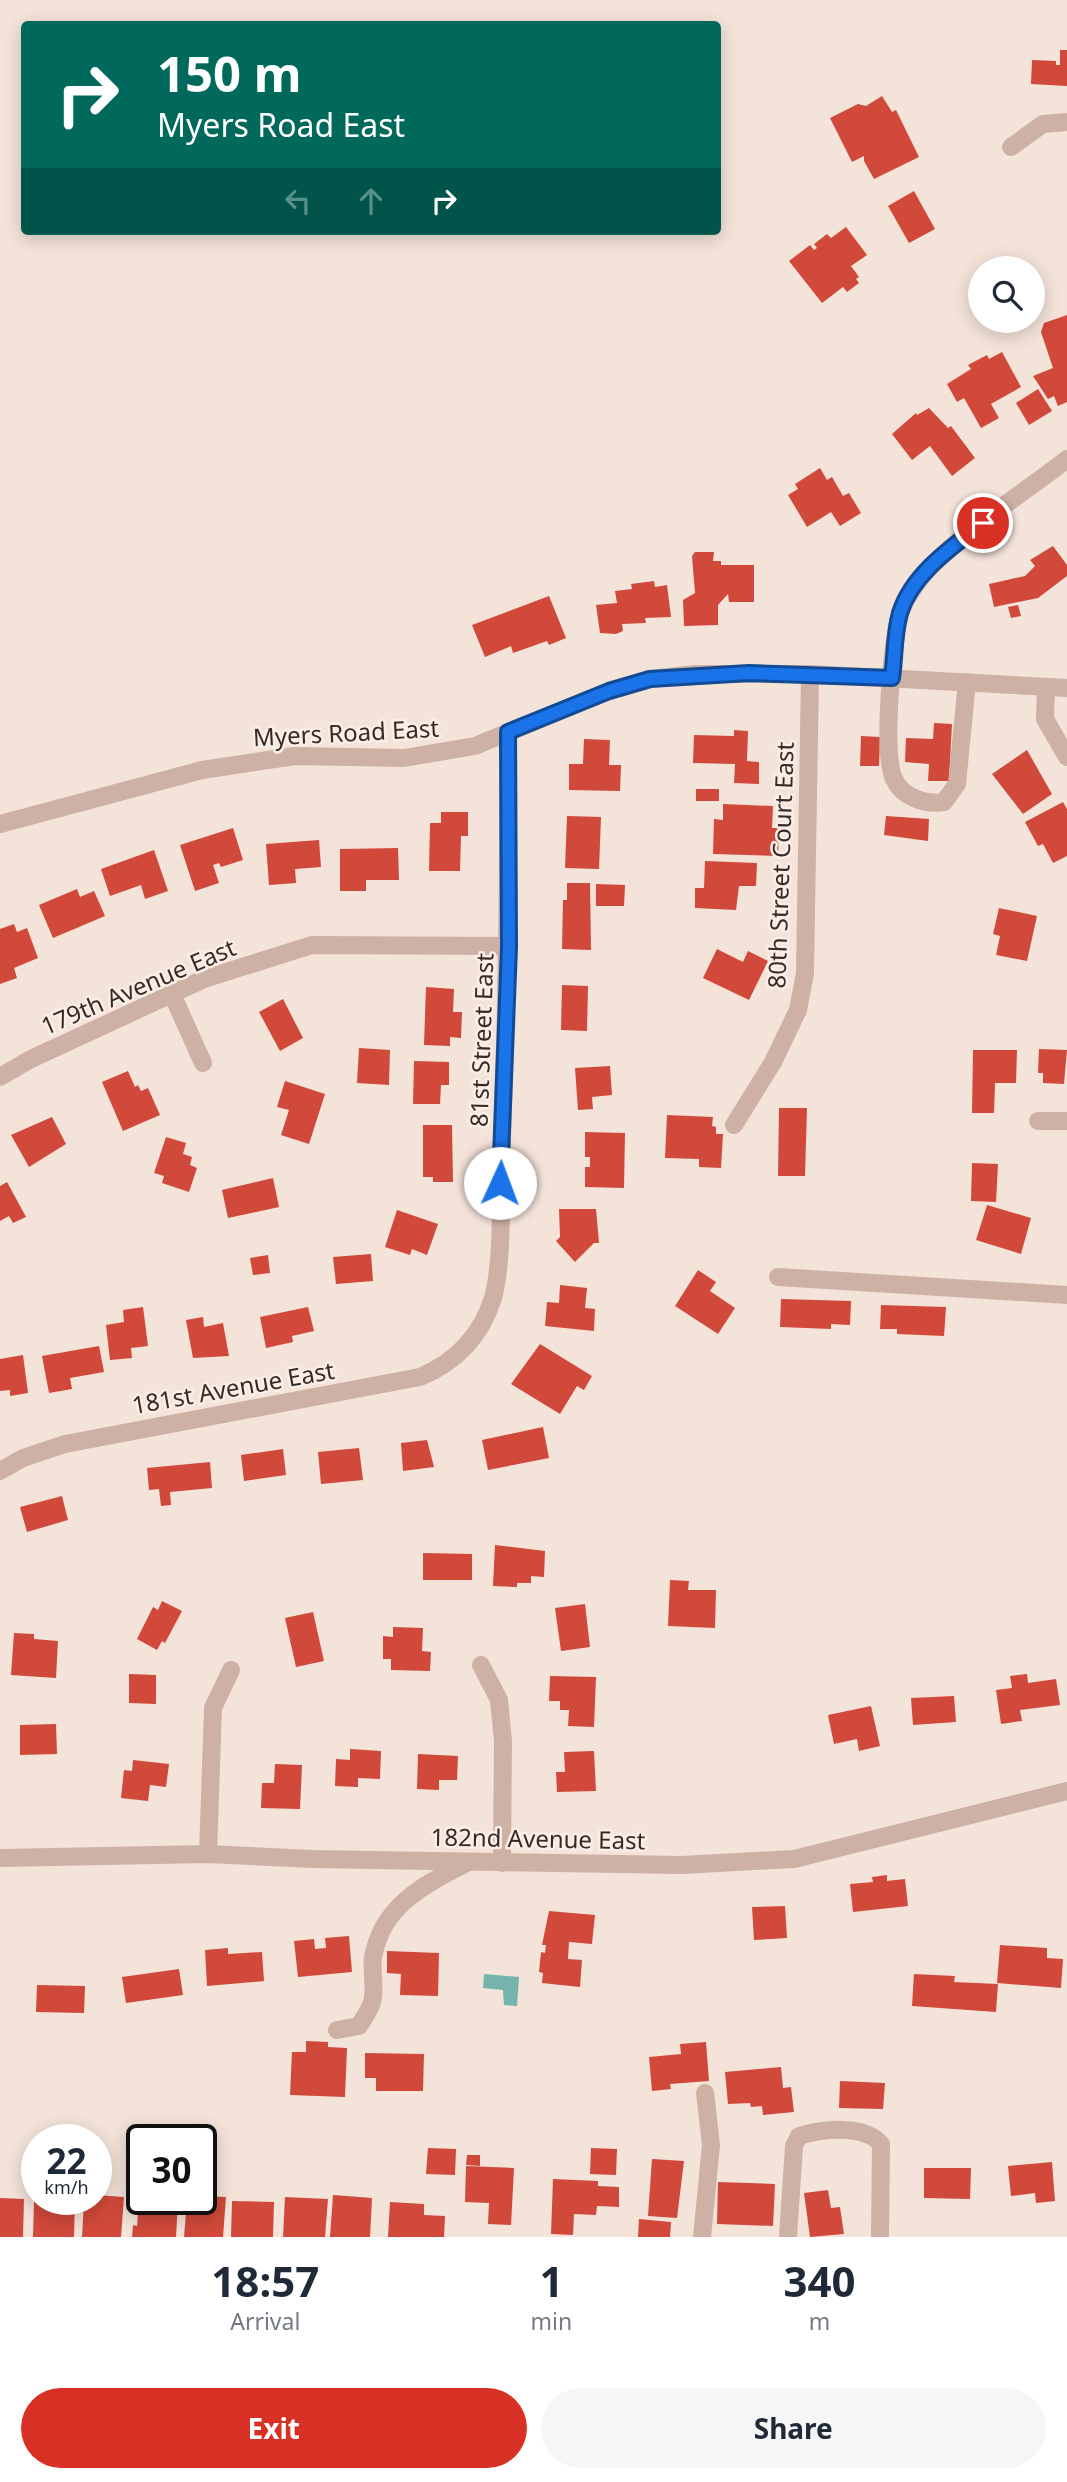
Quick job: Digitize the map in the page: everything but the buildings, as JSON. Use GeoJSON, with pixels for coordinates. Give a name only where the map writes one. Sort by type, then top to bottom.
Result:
{"type":"FeatureCollection","features":[{"type":"Feature","properties":{"kind":"street"},"geometry":{"type":"LineString","coordinates":[[1011,147],[1043,124],[1067,122]]}},
{"type":"Feature","properties":{"kind":"street"},"geometry":{"type":"LineString","coordinates":[[967,682],[957,784],[951,795],[936,803],[922,802],[907,794],[895,782],[888,761],[892,678],[900,614],[916,583],[942,556],[1067,459]]}},
{"type":"Feature","properties":{"kind":"street","name":"Myers Road East"},"geometry":{"type":"LineString","coordinates":[[0,824],[202,769],[295,756],[404,758],[475,746],[609,691],[650,679],[695,674],[810,674],[1067,688]]}},
{"type":"Feature","properties":{"kind":"street","name":"80th Street Court East"},"geometry":{"type":"LineString","coordinates":[[734,1125],[773,1062],[798,1010],[804,973],[810,674]]}},
{"type":"Feature","properties":{"kind":"street"},"geometry":{"type":"LineString","coordinates":[[1046,687],[1045,719],[1067,757]]}},
{"type":"Feature","properties":{"kind":"street","name":"81st Street East"},"geometry":{"type":"LineString","coordinates":[[469,1343],[488,1311],[496,1282],[509,947],[508,732]]}},
{"type":"Feature","properties":{"kind":"street","name":"179th Avenue East"},"geometry":{"type":"LineString","coordinates":[[0,1077],[31,1059],[204,979],[313,945],[509,947]]}},
{"type":"Feature","properties":{"kind":"street"},"geometry":{"type":"LineString","coordinates":[[172,994],[203,1063]]}},
{"type":"Feature","properties":{"kind":"street"},"geometry":{"type":"LineString","coordinates":[[1038,1121],[1067,1121]]}},
{"type":"Feature","properties":{"kind":"street"},"geometry":{"type":"LineString","coordinates":[[778,1277],[1067,1295]]}},
{"type":"Feature","properties":{"kind":"street","name":"181st Avenue East"},"geometry":{"type":"LineString","coordinates":[[0,1471],[23,1458],[65,1444],[420,1377],[446,1364],[469,1343]]}},
{"type":"Feature","properties":{"kind":"street"},"geometry":{"type":"LineString","coordinates":[[481,1665],[499,1700],[503,1741],[502,1863]]}},
{"type":"Feature","properties":{"kind":"street"},"geometry":{"type":"LineString","coordinates":[[208,1854],[214,1708],[231,1670]]}},
{"type":"Feature","properties":{"kind":"street","name":"182nd Avenue East"},"geometry":{"type":"LineString","coordinates":[[0,1858],[208,1854],[468,1863],[682,1865],[794,1859],[1067,1791]]}},
{"type":"Feature","properties":{"kind":"street"},"geometry":{"type":"LineString","coordinates":[[337,2030],[359,2026],[372,2002],[373,1959],[379,1931],[396,1908],[424,1885],[468,1863]]}},
{"type":"Feature","properties":{"kind":"street"},"geometry":{"type":"LineString","coordinates":[[702,2237],[711,2145],[705,2093]]}},
{"type":"Feature","properties":{"kind":"street"},"geometry":{"type":"LineString","coordinates":[[788,2237],[794,2146],[799,2136],[816,2131],[860,2133],[874,2136],[881,2144],[880,2237]]}},
{"type":"Feature","properties":{"kind":"water"},"geometry":{"type":"Polygon","coordinates":[[[484,1974],[519,1977],[517,2006],[504,2005],[503,1990],[483,1988],[484,1974]]]}},
{"type":"Feature","properties":{"kind":"route"},"geometry":{"type":"LineString","coordinates":[[500,1183],[509,947],[508,732],[609,691],[650,679],[695,674],[749,673],[892,678],[904,602],[916,583],[942,556],[983,523]]}}]}
